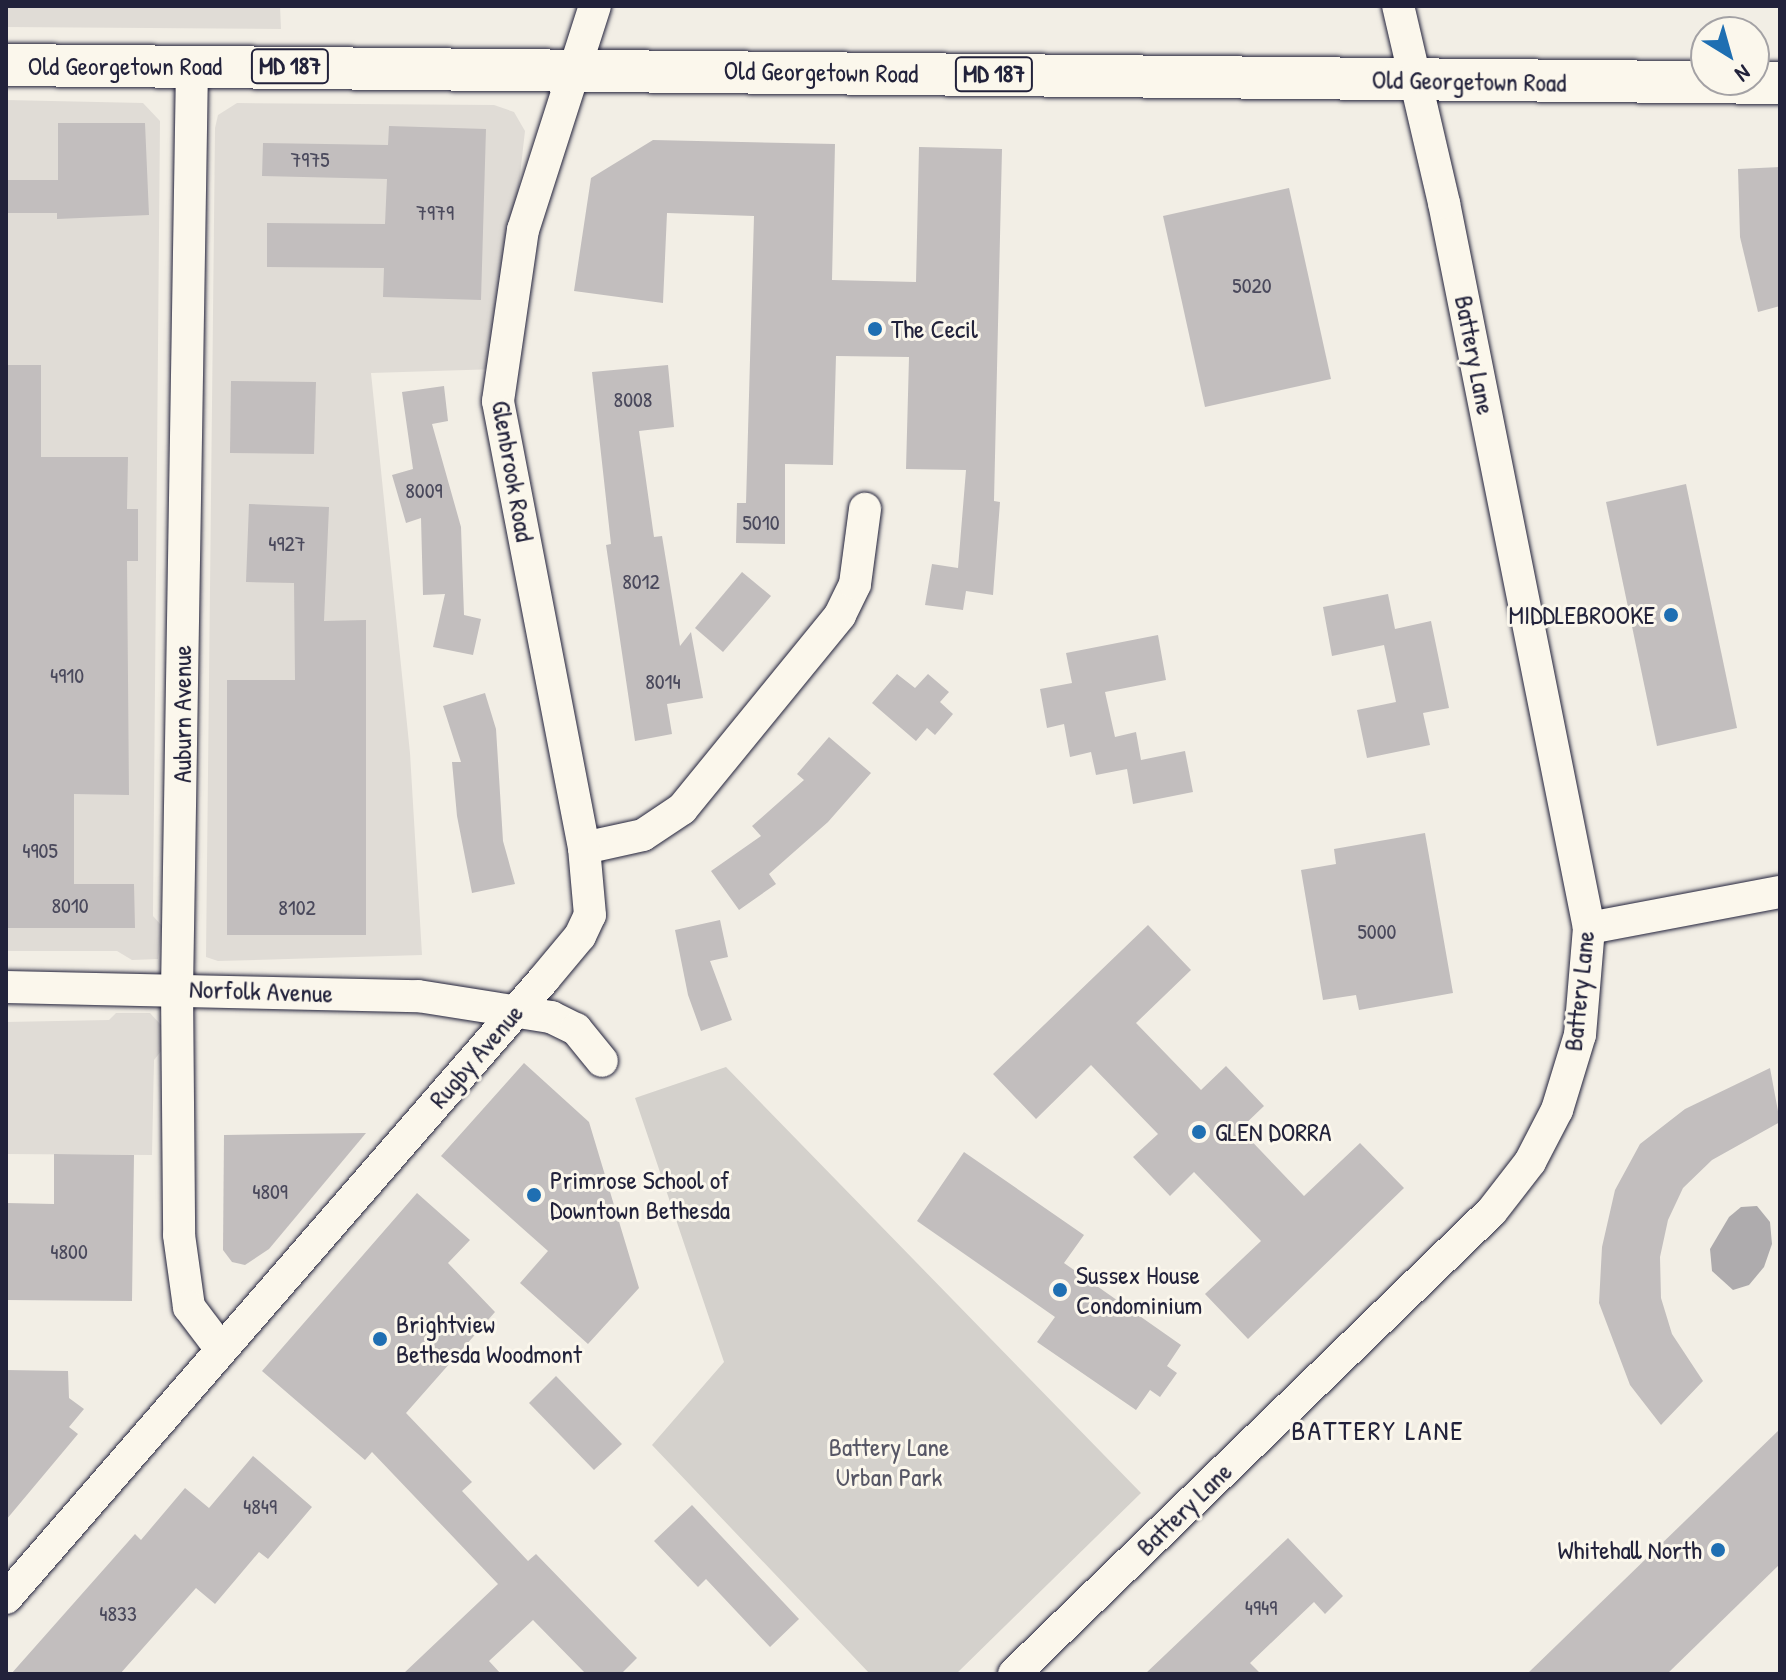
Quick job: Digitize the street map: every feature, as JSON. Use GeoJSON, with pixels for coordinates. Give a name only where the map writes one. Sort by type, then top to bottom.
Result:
{"type":"FeatureCollection","features":[{"type":"Feature","properties":{"kind":"main road","name":"Old Georgetown Road"},"geometry":{"type":"LineString","coordinates":[[6,65],[1780,83]]}},
{"type":"Feature","properties":{"kind":"street","name":"Glenbrook Road"},"geometry":{"type":"LineString","coordinates":[[584,848],[498,401],[523,230],[595,6]]}},
{"type":"Feature","properties":{"kind":"street","name":"Battery Lane"},"geometry":{"type":"LineString","coordinates":[[1014,1674],[1395,1309],[1492,1211],[1530,1162],[1557,1110],[1580,1035],[1589,928],[1444,203],[1398,6]]}},
{"type":"Feature","properties":{"kind":"street","name":"Auburn Avenue"},"geometry":{"type":"LineString","coordinates":[[192,67],[177,988],[181,1273],[199,1326],[220,1348]]}},
{"type":"Feature","properties":{"kind":"street"},"geometry":{"type":"LineString","coordinates":[[584,848],[643,835],[682,809],[840,615],[855,584],[865,509]]}},
{"type":"Feature","properties":{"kind":"street","name":"Rugby Avenue"},"geometry":{"type":"LineString","coordinates":[[6,1598],[580,936],[590,915],[584,848]]}},
{"type":"Feature","properties":{"kind":"street"},"geometry":{"type":"LineString","coordinates":[[1589,928],[1780,892]]}},
{"type":"Feature","properties":{"kind":"street","name":"Norfolk Avenue"},"geometry":{"type":"LineString","coordinates":[[6,987],[177,988],[418,996],[514,1011]]}},
{"type":"Feature","properties":{"kind":"street"},"geometry":{"type":"LineString","coordinates":[[514,1011],[551,1017],[576,1029],[602,1061]]}},
{"type":"Feature","properties":{"kind":"shaded area"},"geometry":{"type":"Polygon","coordinates":[[[6,6],[280,6],[281,29],[6,27],[6,6]]]}},
{"type":"Feature","properties":{"kind":"shaded area"},"geometry":{"type":"Polygon","coordinates":[[[6,100],[143,103],[160,121],[153,916],[162,926],[158,959],[132,960],[117,951],[6,951],[6,100]]]}},
{"type":"Feature","properties":{"kind":"shaded area"},"geometry":{"type":"Polygon","coordinates":[[[237,103],[494,105],[514,112],[525,131],[498,369],[371,373],[410,753],[422,955],[218,961],[206,957],[215,128],[218,115],[237,103]]]}},
{"type":"Feature","properties":{"kind":"shaded area"},"geometry":{"type":"Polygon","coordinates":[[[116,1013],[150,1013],[161,1025],[162,1050],[154,1060],[152,1155],[6,1154],[6,1022],[109,1020],[116,1013]]]}},
{"type":"Feature","properties":{"kind":"shaded area"},"geometry":{"type":"Polygon","coordinates":[[[1757,1206],[1770,1222],[1772,1244],[1764,1267],[1749,1285],[1733,1290],[1712,1271],[1710,1249],[1729,1217],[1741,1207],[1757,1206]]]}},
{"type":"Feature","properties":{"kind":"green space","name":"Battery Lane Urban Park"},"geometry":{"type":"Polygon","coordinates":[[[726,1067],[1141,1493],[956,1674],[870,1674],[652,1445],[724,1362],[635,1098],[726,1067]]]}},
{"type":"Feature","properties":{"kind":"building"},"geometry":{"type":"Polygon","coordinates":[[[58,123],[145,123],[149,215],[57,219],[57,213],[6,213],[6,180],[58,180],[58,123]]]}},
{"type":"Feature","properties":{"kind":"building"},"geometry":{"type":"Polygon","coordinates":[[[389,126],[486,129],[481,300],[383,297],[384,268],[267,267],[267,223],[385,224],[387,179],[262,176],[263,143],[388,145],[389,126]]]}},
{"type":"Feature","properties":{"kind":"building","name":"The Cecil"},"geometry":{"type":"Polygon","coordinates":[[[653,140],[835,144],[832,280],[916,282],[919,147],[1002,149],[994,501],[1000,502],[993,595],[966,591],[963,610],[925,605],[932,564],[958,568],[966,470],[906,469],[909,357],[836,356],[833,465],[785,464],[785,544],[736,543],[737,503],[746,503],[754,216],[667,213],[663,303],[574,291],[591,178],[653,140]]]}},
{"type":"Feature","properties":{"kind":"building"},"geometry":{"type":"Polygon","coordinates":[[[1780,167],[1780,306],[1758,312],[1740,237],[1738,169],[1780,167]]]}},
{"type":"Feature","properties":{"kind":"building"},"geometry":{"type":"Polygon","coordinates":[[[1289,188],[1331,379],[1205,407],[1163,216],[1289,188]]]}},
{"type":"Feature","properties":{"kind":"building"},"geometry":{"type":"Polygon","coordinates":[[[6,365],[41,365],[41,457],[128,457],[127,509],[138,509],[138,561],[127,561],[129,795],[74,794],[74,884],[134,884],[135,928],[6,928],[6,365]]]}},
{"type":"Feature","properties":{"kind":"building"},"geometry":{"type":"Polygon","coordinates":[[[668,365],[674,427],[639,431],[654,537],[662,536],[680,646],[691,632],[703,698],[667,704],[672,734],[635,741],[606,545],[611,544],[592,372],[668,365]]]}},
{"type":"Feature","properties":{"kind":"building"},"geometry":{"type":"Polygon","coordinates":[[[231,381],[316,382],[314,454],[230,453],[231,381]]]}},
{"type":"Feature","properties":{"kind":"building"},"geometry":{"type":"Polygon","coordinates":[[[444,386],[448,421],[432,424],[461,527],[464,615],[481,619],[473,655],[433,647],[445,594],[423,595],[421,518],[406,523],[392,475],[413,469],[402,392],[444,386]]]}},
{"type":"Feature","properties":{"kind":"building","name":"MIDDLEBROOKE"},"geometry":{"type":"Polygon","coordinates":[[[1686,484],[1737,728],[1657,746],[1606,502],[1686,484]]]}},
{"type":"Feature","properties":{"kind":"building"},"geometry":{"type":"Polygon","coordinates":[[[249,504],[329,507],[324,621],[366,620],[366,935],[227,935],[227,680],[295,680],[294,583],[246,582],[249,504]]]}},
{"type":"Feature","properties":{"kind":"building"},"geometry":{"type":"Polygon","coordinates":[[[742,572],[771,596],[723,652],[695,628],[742,572]]]}},
{"type":"Feature","properties":{"kind":"building"},"geometry":{"type":"Polygon","coordinates":[[[1388,594],[1395,629],[1431,621],[1449,708],[1423,713],[1430,745],[1367,758],[1357,710],[1396,702],[1384,645],[1332,656],[1323,607],[1388,594]]]}},
{"type":"Feature","properties":{"kind":"building"},"geometry":{"type":"Polygon","coordinates":[[[1158,635],[1166,680],[1105,692],[1115,737],[1136,732],[1141,760],[1185,751],[1193,792],[1133,804],[1127,769],[1096,775],[1091,752],[1070,757],[1064,724],[1047,728],[1040,689],[1072,683],[1066,653],[1158,635]]]}},
{"type":"Feature","properties":{"kind":"building"},"geometry":{"type":"Polygon","coordinates":[[[897,674],[915,688],[928,674],[949,692],[940,702],[953,714],[935,735],[927,728],[916,741],[872,703],[897,674]]]}},
{"type":"Feature","properties":{"kind":"building"},"geometry":{"type":"Polygon","coordinates":[[[485,693],[496,729],[503,841],[515,884],[472,893],[457,816],[452,762],[461,762],[443,706],[485,693]]]}},
{"type":"Feature","properties":{"kind":"building"},"geometry":{"type":"Polygon","coordinates":[[[829,737],[871,773],[828,822],[769,874],[776,884],[739,910],[711,871],[761,836],[752,826],[804,780],[797,774],[829,737]]]}},
{"type":"Feature","properties":{"kind":"building"},"geometry":{"type":"Polygon","coordinates":[[[1425,833],[1453,993],[1359,1010],[1356,995],[1323,1000],[1301,870],[1336,864],[1334,849],[1425,833]]]}},
{"type":"Feature","properties":{"kind":"building"},"geometry":{"type":"Polygon","coordinates":[[[720,920],[728,957],[710,961],[732,1020],[701,1031],[688,995],[675,930],[720,920]]]}},
{"type":"Feature","properties":{"kind":"building","name":"GLEN DORRA"},"geometry":{"type":"Polygon","coordinates":[[[1148,925],[1191,970],[1136,1023],[1201,1090],[1226,1066],[1264,1106],[1240,1129],[1304,1196],[1360,1143],[1404,1188],[1248,1339],[1205,1294],[1261,1241],[1194,1172],[1170,1196],[1133,1157],[1158,1134],[1091,1065],[1036,1119],[993,1074],[1148,925]]]}},
{"type":"Feature","properties":{"kind":"building"},"geometry":{"type":"Polygon","coordinates":[[[524,1063],[589,1122],[639,1288],[588,1344],[520,1283],[548,1251],[441,1156],[524,1063]]]}},
{"type":"Feature","properties":{"kind":"building"},"geometry":{"type":"Polygon","coordinates":[[[1770,1068],[1780,1122],[1712,1160],[1683,1188],[1668,1220],[1660,1257],[1661,1298],[1672,1334],[1703,1381],[1661,1425],[1630,1385],[1599,1303],[1602,1247],[1615,1190],[1640,1144],[1685,1109],[1770,1068]]]}},
{"type":"Feature","properties":{"kind":"building"},"geometry":{"type":"Polygon","coordinates":[[[366,1133],[269,1249],[245,1265],[232,1262],[223,1250],[224,1135],[366,1133]]]}},
{"type":"Feature","properties":{"kind":"building","name":"Sussex House Condominium"},"geometry":{"type":"Polygon","coordinates":[[[964,1152],[1084,1235],[1064,1263],[1181,1345],[1167,1366],[1177,1373],[1160,1397],[1150,1390],[1136,1410],[1037,1342],[1055,1317],[917,1221],[964,1152]]]}},
{"type":"Feature","properties":{"kind":"building"},"geometry":{"type":"Polygon","coordinates":[[[54,1154],[134,1155],[132,1301],[6,1300],[6,1203],[54,1204],[54,1154]]]}},
{"type":"Feature","properties":{"kind":"building"},"geometry":{"type":"Polygon","coordinates":[[[417,1193],[470,1240],[448,1263],[495,1312],[406,1413],[472,1482],[462,1491],[528,1561],[536,1554],[637,1658],[621,1674],[586,1674],[533,1620],[489,1661],[501,1674],[403,1674],[498,1584],[372,1452],[365,1460],[262,1371],[417,1193]]]}},
{"type":"Feature","properties":{"kind":"building"},"geometry":{"type":"Polygon","coordinates":[[[6,1370],[68,1371],[69,1398],[84,1409],[69,1427],[78,1434],[6,1520],[6,1370]]]}},
{"type":"Feature","properties":{"kind":"building"},"geometry":{"type":"Polygon","coordinates":[[[556,1376],[622,1444],[594,1470],[529,1403],[556,1376]]]}},
{"type":"Feature","properties":{"kind":"building","name":"Whitehall North"},"geometry":{"type":"Polygon","coordinates":[[[1780,1429],[1780,1564],[1667,1674],[1527,1674],[1780,1429]]]}},
{"type":"Feature","properties":{"kind":"building"},"geometry":{"type":"Polygon","coordinates":[[[253,1456],[312,1507],[268,1559],[259,1552],[215,1604],[196,1588],[120,1674],[11,1674],[135,1534],[141,1540],[185,1488],[209,1508],[253,1456]]]}},
{"type":"Feature","properties":{"kind":"building"},"geometry":{"type":"Polygon","coordinates":[[[692,1505],[799,1619],[770,1647],[706,1579],[698,1587],[654,1541],[692,1505]]]}},
{"type":"Feature","properties":{"kind":"building"},"geometry":{"type":"Polygon","coordinates":[[[1288,1538],[1343,1596],[1325,1614],[1314,1602],[1250,1663],[1261,1674],[1145,1674],[1288,1538]]]}},
{"type":"Feature","properties":{"kind":"place","name":"The Cecil"},"geometry":{"type":"Point","coordinates":[875,329]}},
{"type":"Feature","properties":{"kind":"place","name":"MIDDLEBROOKE"},"geometry":{"type":"Point","coordinates":[1671,615]}},
{"type":"Feature","properties":{"kind":"place","name":"GLEN DORRA"},"geometry":{"type":"Point","coordinates":[1199,1132]}},
{"type":"Feature","properties":{"kind":"place","name":"Primrose School of Downtown Bethesda"},"geometry":{"type":"Point","coordinates":[534,1195]}},
{"type":"Feature","properties":{"kind":"place","name":"Sussex House Condominium"},"geometry":{"type":"Point","coordinates":[1060,1290]}},
{"type":"Feature","properties":{"kind":"place","name":"Brightview Bethesda Woodmont"},"geometry":{"type":"Point","coordinates":[380,1339]}},
{"type":"Feature","properties":{"kind":"place","name":"Whitehall North"},"geometry":{"type":"Point","coordinates":[1718,1550]}},
{"type":"Feature","properties":{"kind":"district","name":"BATTERY LANE"},"geometry":{"type":"Point","coordinates":[1378,1430]}}]}
